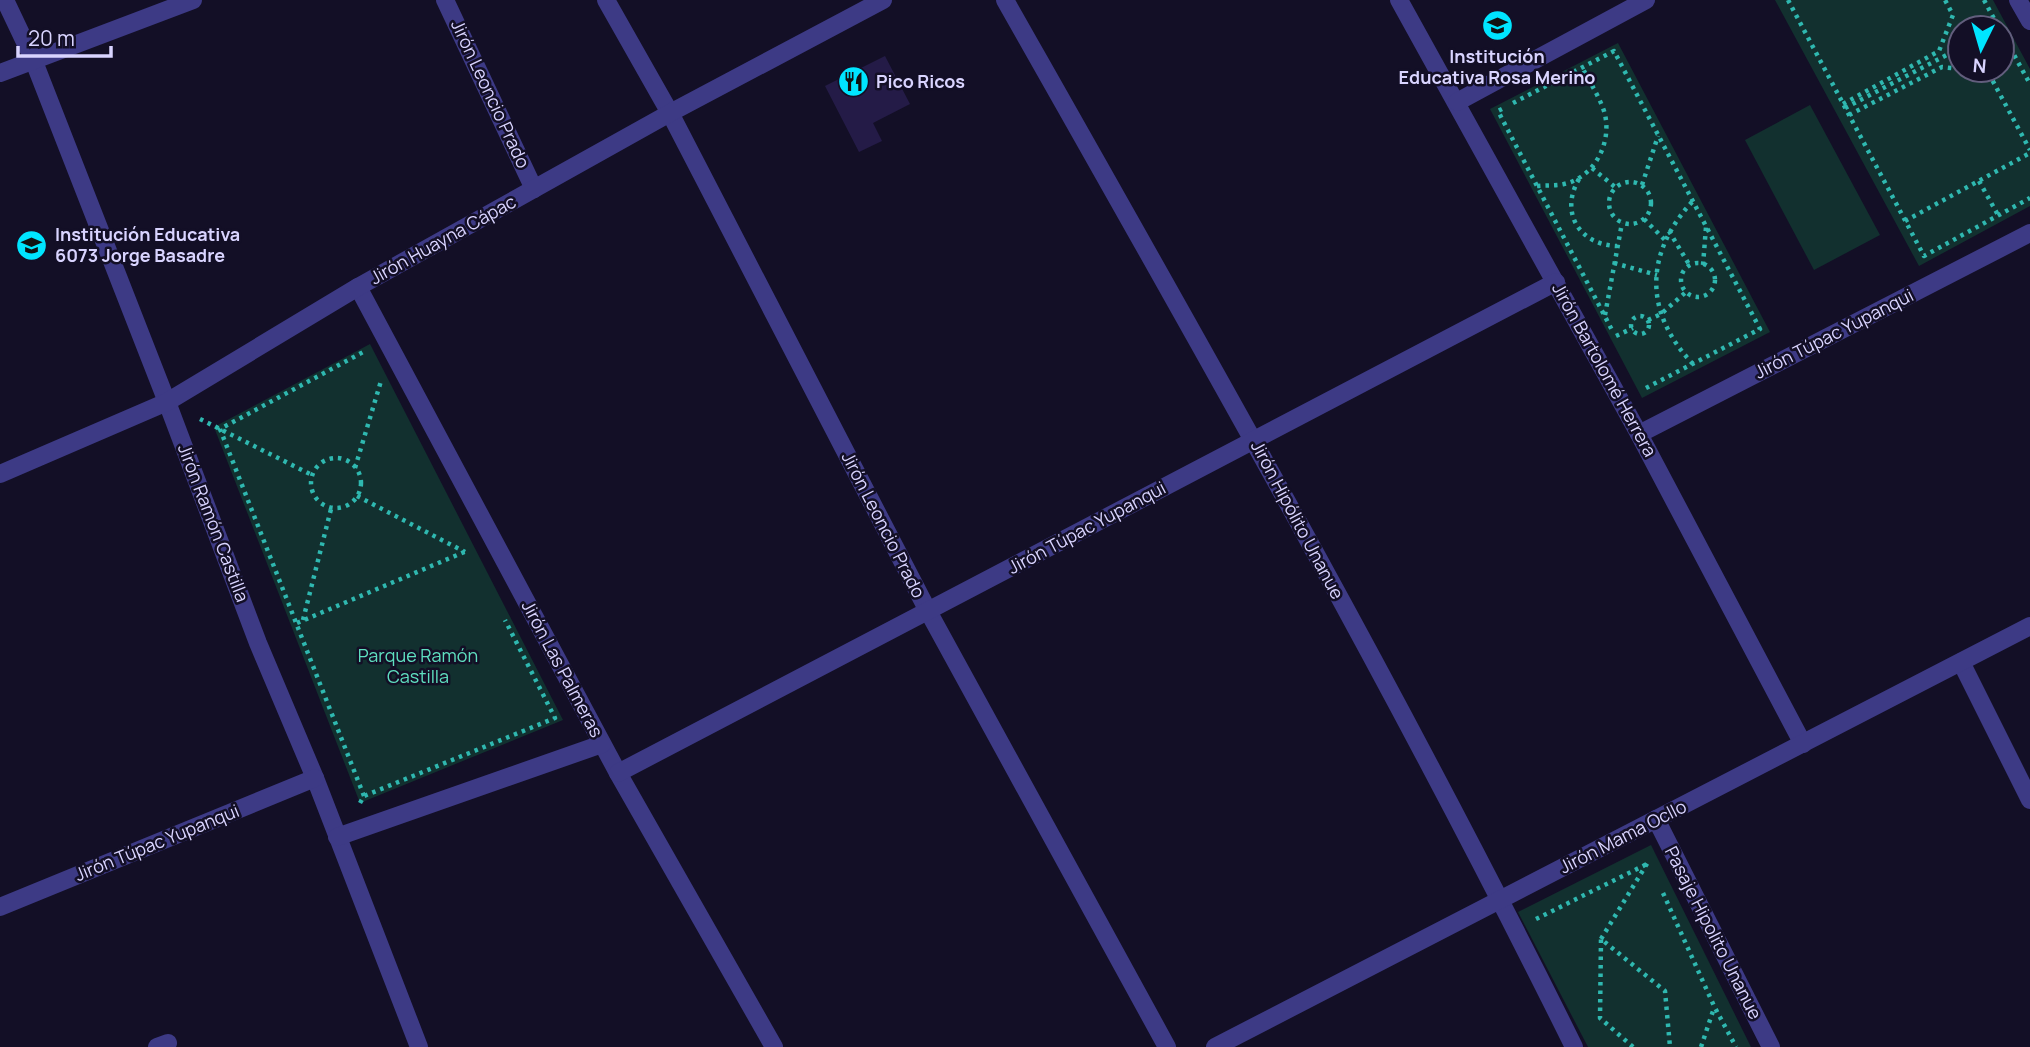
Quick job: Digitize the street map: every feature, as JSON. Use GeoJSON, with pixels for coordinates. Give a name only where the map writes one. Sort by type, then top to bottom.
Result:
{"type":"FeatureCollection","features":[{"type":"Feature","properties":{"kind":"street","name":"Jirón Ramón Castilla"},"geometry":{"type":"LineString","coordinates":[[5,0],[33,59],[258,643],[419,1047]]}},
{"type":"Feature","properties":{"kind":"street"},"geometry":{"type":"LineString","coordinates":[[0,73],[193,0]]}},
{"type":"Feature","properties":{"kind":"street","name":"Jirón Leoncio Prado"},"geometry":{"type":"LineString","coordinates":[[445,0],[534,189]]}},
{"type":"Feature","properties":{"kind":"street","name":"Jirón Leoncio Prado"},"geometry":{"type":"LineString","coordinates":[[606,0],[670,113],[928,611],[1167,1047]]}},
{"type":"Feature","properties":{"kind":"street","name":"Jirón Huayna Cápac"},"geometry":{"type":"LineString","coordinates":[[0,474],[167,402],[358,287],[670,113],[883,0]]}},
{"type":"Feature","properties":{"kind":"street","name":"Jirón Hipólito Unanue"},"geometry":{"type":"LineString","coordinates":[[1005,0],[1254,440],[1501,899],[1574,1047]]}},
{"type":"Feature","properties":{"kind":"street","name":"Jirón Bartolomé Herrera"},"geometry":{"type":"LineString","coordinates":[[1399,0],[1639,434],[1803,744]]}},
{"type":"Feature","properties":{"kind":"street"},"geometry":{"type":"LineString","coordinates":[[1457,102],[1646,0]]}},
{"type":"Feature","properties":{"kind":"street"},"geometry":{"type":"LineString","coordinates":[[2018,0],[2029,18]]}},
{"type":"Feature","properties":{"kind":"street","name":"Jirón Túpac Yupanqui"},"geometry":{"type":"LineString","coordinates":[[1639,434],[2030,233]]}},
{"type":"Feature","properties":{"kind":"street","name":"Jirón Túpac Yupanqui"},"geometry":{"type":"LineString","coordinates":[[618,773],[1556,282]]}},
{"type":"Feature","properties":{"kind":"street","name":"Jirón Las Palmeras"},"geometry":{"type":"LineString","coordinates":[[358,287],[602,744],[774,1047]]}},
{"type":"Feature","properties":{"kind":"street","name":"Jirón Mama Ocllo"},"geometry":{"type":"LineString","coordinates":[[1215,1047],[2030,626]]}},
{"type":"Feature","properties":{"kind":"street"},"geometry":{"type":"LineString","coordinates":[[1961,662],[2030,800]]}},
{"type":"Feature","properties":{"kind":"street"},"geometry":{"type":"LineString","coordinates":[[337,837],[602,744]]}},
{"type":"Feature","properties":{"kind":"street","name":"Jirón Túpac Yupanqui"},"geometry":{"type":"LineString","coordinates":[[0,907],[314,778]]}},
{"type":"Feature","properties":{"kind":"street","name":"Pasaje Hipolito Unanue"},"geometry":{"type":"LineString","coordinates":[[1656,819],[1771,1047]]}},
{"type":"Feature","properties":{"kind":"path"},"geometry":{"type":"LineString","coordinates":[[1844,106],[1939,51],[1953,15],[1945,0]]}},
{"type":"Feature","properties":{"kind":"path"},"geometry":{"type":"LineString","coordinates":[[1790,1],[1924,256],[2030,198]]}},
{"type":"Feature","properties":{"kind":"path"},"geometry":{"type":"LineString","coordinates":[[1621,346],[1498,111],[1614,51],[1760,329],[1644,390],[1638,379]]}},
{"type":"Feature","properties":{"kind":"path"},"geometry":{"type":"LineString","coordinates":[[1844,106],[1946,56]]}},
{"type":"Feature","properties":{"kind":"path"},"geometry":{"type":"LineString","coordinates":[[2016,59],[2030,85]]}},
{"type":"Feature","properties":{"kind":"path"},"geometry":{"type":"LineString","coordinates":[[1917,63],[1924,76]]}},
{"type":"Feature","properties":{"kind":"path"},"geometry":{"type":"LineString","coordinates":[[1537,186],[1566,184],[1580,177],[1592,167],[1606,140],[1607,125],[1603,110],[1582,67]]}},
{"type":"Feature","properties":{"kind":"path"},"geometry":{"type":"LineString","coordinates":[[1849,115],[1942,67],[1946,68]]}},
{"type":"Feature","properties":{"kind":"path"},"geometry":{"type":"LineString","coordinates":[[1905,221],[2030,151],[1994,84]]}},
{"type":"Feature","properties":{"kind":"path"},"geometry":{"type":"LineString","coordinates":[[1642,185],[1658,136]]}},
{"type":"Feature","properties":{"kind":"path"},"geometry":{"type":"LineString","coordinates":[[1592,167],[1615,187]]}},
{"type":"Feature","properties":{"kind":"path"},"geometry":{"type":"LineString","coordinates":[[1580,177],[1574,187],[1571,208],[1578,228],[1595,242],[1617,246]]}},
{"type":"Feature","properties":{"kind":"path"},"geometry":{"type":"LineString","coordinates":[[1633,181],[1642,185],[1648,192],[1650,211],[1636,224],[1622,223],[1611,214],[1609,195],[1623,182],[1633,181]]}},
{"type":"Feature","properties":{"kind":"path"},"geometry":{"type":"LineString","coordinates":[[1979,181],[1998,215]]}},
{"type":"Feature","properties":{"kind":"path"},"geometry":{"type":"LineString","coordinates":[[1693,201],[1665,240],[1656,286],[1661,314],[1677,348],[1693,364]]}},
{"type":"Feature","properties":{"kind":"path"},"geometry":{"type":"LineString","coordinates":[[1644,219],[1665,240]]}},
{"type":"Feature","properties":{"kind":"path"},"geometry":{"type":"LineString","coordinates":[[1605,315],[1622,223]]}},
{"type":"Feature","properties":{"kind":"path"},"geometry":{"type":"LineString","coordinates":[[1703,265],[1706,227]]}},
{"type":"Feature","properties":{"kind":"path"},"geometry":{"type":"LineString","coordinates":[[1669,231],[1689,266]]}},
{"type":"Feature","properties":{"kind":"path"},"geometry":{"type":"LineString","coordinates":[[1614,263],[1657,275]]}},
{"type":"Feature","properties":{"kind":"path"},"geometry":{"type":"LineString","coordinates":[[1698,263],[1703,265],[1713,272],[1715,281],[1706,296],[1698,297],[1686,292],[1681,280],[1683,272],[1689,266],[1698,263]]}},
{"type":"Feature","properties":{"kind":"path"},"geometry":{"type":"LineString","coordinates":[[1648,320],[1661,314],[1686,292]]}},
{"type":"Feature","properties":{"kind":"path"},"geometry":{"type":"LineString","coordinates":[[1637,316],[1648,320],[1648,329],[1644,333],[1639,334],[1633,328],[1632,320],[1637,316]]}},
{"type":"Feature","properties":{"kind":"path"},"geometry":{"type":"LineString","coordinates":[[1616,336],[1633,328]]}},
{"type":"Feature","properties":{"kind":"path"},"geometry":{"type":"LineString","coordinates":[[220,429],[367,350],[372,359]]}},
{"type":"Feature","properties":{"kind":"path"},"geometry":{"type":"LineString","coordinates":[[355,468],[382,379],[388,391]]}},
{"type":"Feature","properties":{"kind":"path"},"geometry":{"type":"LineString","coordinates":[[220,429],[312,475]]}},
{"type":"Feature","properties":{"kind":"path"},"geometry":{"type":"LineString","coordinates":[[220,429],[364,796],[555,718],[500,610]]}},
{"type":"Feature","properties":{"kind":"path"},"geometry":{"type":"LineString","coordinates":[[333,458],[349,462],[355,468],[361,484],[357,496],[348,505],[331,509],[312,494],[312,475],[318,465],[333,458]]}},
{"type":"Feature","properties":{"kind":"path"},"geometry":{"type":"LineString","coordinates":[[357,496],[467,551]]}},
{"type":"Feature","properties":{"kind":"path"},"geometry":{"type":"LineString","coordinates":[[303,621],[331,509]]}},
{"type":"Feature","properties":{"kind":"path"},"geometry":{"type":"LineString","coordinates":[[463,537],[467,551],[476,562]]}},
{"type":"Feature","properties":{"kind":"path"},"geometry":{"type":"LineString","coordinates":[[297,623],[467,551]]}},
{"type":"Feature","properties":{"kind":"path"},"geometry":{"type":"LineString","coordinates":[[1633,1047],[1600,1018],[1601,939],[1648,862],[1656,819]]}},
{"type":"Feature","properties":{"kind":"path"},"geometry":{"type":"LineString","coordinates":[[1648,862],[1654,874]]}},
{"type":"Feature","properties":{"kind":"path"},"geometry":{"type":"LineString","coordinates":[[1541,930],[1535,919],[1648,862]]}},
{"type":"Feature","properties":{"kind":"path"},"geometry":{"type":"LineString","coordinates":[[1660,886],[1714,1006],[1736,1047]]}},
{"type":"Feature","properties":{"kind":"path"},"geometry":{"type":"LineString","coordinates":[[1601,939],[1665,991],[1670,1047]]}},
{"type":"Feature","properties":{"kind":"path"},"geometry":{"type":"LineString","coordinates":[[1701,1047],[1714,1006]]}},
{"type":"Feature","properties":{"kind":"green space"},"geometry":{"type":"Polygon","coordinates":[[[1775,0],[1993,0],[2001,14],[1946,14],[1946,84],[2016,84],[2016,43],[2030,69],[2030,206],[1919,266],[1775,0]]]}},
{"type":"Feature","properties":{"kind":"green space"},"geometry":{"type":"Polygon","coordinates":[[[1618,43],[1770,332],[1642,398],[1490,109],[1618,43]]]}},
{"type":"Feature","properties":{"kind":"green space"},"geometry":{"type":"Polygon","coordinates":[[[1810,105],[1880,235],[1814,270],[1745,140],[1810,105]]]}},
{"type":"Feature","properties":{"kind":"green space","name":"Parque Ramón Castilla"},"geometry":{"type":"Polygon","coordinates":[[[370,344],[563,720],[360,803],[214,427],[370,344]]]}},
{"type":"Feature","properties":{"kind":"green space"},"geometry":{"type":"Polygon","coordinates":[[[1651,845],[1751,1047],[1588,1047],[1518,912],[1651,845]]]}},
{"type":"Feature","properties":{"kind":"building"},"geometry":{"type":"Polygon","coordinates":[[[885,56],[910,104],[873,123],[882,141],[859,152],[825,86],[885,56]]]}},
{"type":"Feature","properties":{"kind":"place","name":"Institución Educativa Rosa Merino"},"geometry":{"type":"Point","coordinates":[1497,26]}},
{"type":"Feature","properties":{"kind":"place","name":"Pico Ricos"},"geometry":{"type":"Point","coordinates":[853,82]}},
{"type":"Feature","properties":{"kind":"place","name":"Institución Educativa 6073 Jorge Basadre"},"geometry":{"type":"Point","coordinates":[32,245]}}]}
